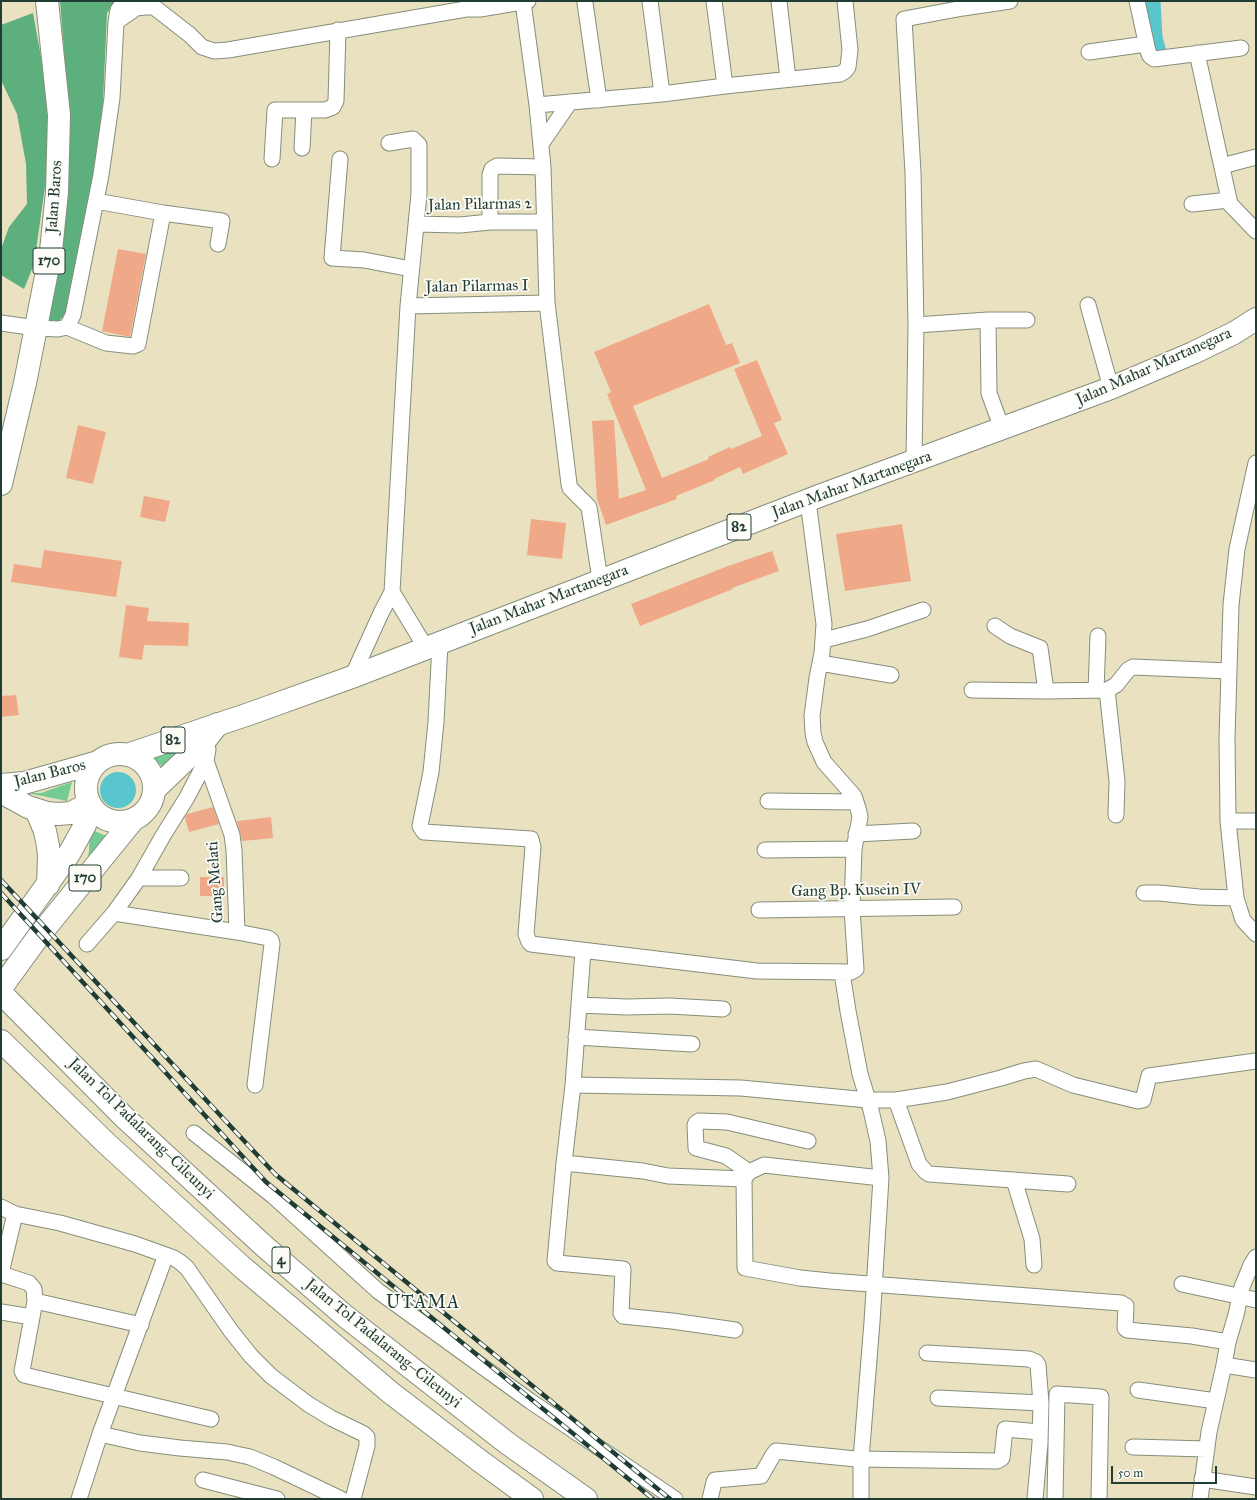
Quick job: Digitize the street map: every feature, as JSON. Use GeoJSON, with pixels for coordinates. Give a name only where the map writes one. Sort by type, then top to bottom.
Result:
{"type":"FeatureCollection","features":[{"type":"Feature","properties":{"kind":"main road","name":"Jalan Baros"},"geometry":{"type":"LineString","coordinates":[[1,484],[36,328],[51,251],[57,192],[59,115],[47,1]]}},
{"type":"Feature","properties":{"kind":"main road","name":"Jalan Mahar Martanegara"},"geometry":{"type":"LineString","coordinates":[[127,755],[352,678],[600,580],[914,461],[1002,430],[1110,388],[1193,353],[1234,333],[1256,319]]}},
{"type":"Feature","properties":{"kind":"main road","name":"82"},"geometry":{"type":"LineString","coordinates":[[154,790],[205,752],[218,724]]}},
{"type":"Feature","properties":{"kind":"main road"},"geometry":{"type":"LineString","coordinates":[[98,762],[117,754],[127,755],[138,759],[147,767],[152,778],[154,790]]}},
{"type":"Feature","properties":{"kind":"main road","name":"Jalan Baros"},"geometry":{"type":"LineString","coordinates":[[1,785],[24,783],[98,762]]}},
{"type":"Feature","properties":{"kind":"main road","name":"170"},"geometry":{"type":"LineString","coordinates":[[1,949],[48,885],[81,834],[85,825],[88,804],[86,784],[92,768],[98,762]]}},
{"type":"Feature","properties":{"kind":"main road","name":"170"},"geometry":{"type":"LineString","coordinates":[[1,988],[38,937],[133,820],[148,808],[154,790]]}},
{"type":"Feature","properties":{"kind":"main road","name":"Jalan Baros"},"geometry":{"type":"LineString","coordinates":[[1,792],[36,810],[58,814],[71,813],[88,804]]}},
{"type":"Feature","properties":{"kind":"main road"},"geometry":{"type":"LineString","coordinates":[[88,804],[96,814],[104,818],[118,822],[133,820]]}},
{"type":"Feature","properties":{"kind":"main road","name":"170"},"geometry":{"type":"LineString","coordinates":[[36,810],[45,831],[48,846],[48,885]]}},
{"type":"Feature","properties":{"kind":"main road","name":"Jalan Tol Padalarang–Cileunyi"},"geometry":{"type":"LineString","coordinates":[[1,993],[125,1118],[264,1246],[345,1316],[507,1442],[586,1499]]}},
{"type":"Feature","properties":{"kind":"main road","name":"Jalan Tol Padalarang–Cileunyi"},"geometry":{"type":"LineString","coordinates":[[1,1041],[106,1144],[294,1312],[391,1393],[474,1457],[532,1499]]}},
{"type":"Feature","properties":{"kind":"street"},"geometry":{"type":"LineString","coordinates":[[67,327],[73,315],[101,175],[112,98],[116,22],[118,10],[125,1]]}},
{"type":"Feature","properties":{"kind":"street"},"geometry":{"type":"LineString","coordinates":[[650,1],[662,94]]}},
{"type":"Feature","properties":{"kind":"street"},"geometry":{"type":"LineString","coordinates":[[714,1],[724,86]]}},
{"type":"Feature","properties":{"kind":"street"},"geometry":{"type":"LineString","coordinates":[[779,1],[788,79]]}},
{"type":"Feature","properties":{"kind":"street"},"geometry":{"type":"LineString","coordinates":[[537,105],[662,94],[840,74],[848,67],[850,50],[845,1]]}},
{"type":"Feature","properties":{"kind":"street"},"geometry":{"type":"LineString","coordinates":[[914,461],[916,325],[913,172],[904,19],[933,7],[1010,1]]}},
{"type":"Feature","properties":{"kind":"street"},"geometry":{"type":"LineString","coordinates":[[1137,1],[1146,44],[1150,56],[1154,59],[1241,48]]}},
{"type":"Feature","properties":{"kind":"street"},"geometry":{"type":"LineString","coordinates":[[116,22],[136,8],[153,4],[202,47],[214,51],[228,50],[468,5],[480,9],[525,2],[543,167],[548,303],[568,484],[590,509],[600,580]]}},
{"type":"Feature","properties":{"kind":"street"},"geometry":{"type":"LineString","coordinates":[[585,3],[598,100]]}},
{"type":"Feature","properties":{"kind":"street"},"geometry":{"type":"LineString","coordinates":[[272,159],[275,110],[325,110],[333,107],[336,101],[338,30]]}},
{"type":"Feature","properties":{"kind":"street"},"geometry":{"type":"LineString","coordinates":[[1089,52],[1146,44]]}},
{"type":"Feature","properties":{"kind":"street"},"geometry":{"type":"LineString","coordinates":[[1197,53],[1230,204],[1233,209],[1256,231]]}},
{"type":"Feature","properties":{"kind":"street"},"geometry":{"type":"LineString","coordinates":[[541,144],[570,102]]}},
{"type":"Feature","properties":{"kind":"street"},"geometry":{"type":"LineString","coordinates":[[302,148],[304,110]]}},
{"type":"Feature","properties":{"kind":"street"},"geometry":{"type":"LineString","coordinates":[[352,678],[380,613],[392,592],[408,306],[419,194],[419,145],[413,139],[389,143]]}},
{"type":"Feature","properties":{"kind":"street"},"geometry":{"type":"LineString","coordinates":[[1222,166],[1256,157]]}},
{"type":"Feature","properties":{"kind":"street"},"geometry":{"type":"LineString","coordinates":[[340,159],[332,258],[364,260],[411,269]]}},
{"type":"Feature","properties":{"kind":"street"},"geometry":{"type":"LineString","coordinates":[[490,222],[490,175],[492,169],[497,166],[543,167]]}},
{"type":"Feature","properties":{"kind":"street"},"geometry":{"type":"LineString","coordinates":[[1192,204],[1229,200]]}},
{"type":"Feature","properties":{"kind":"street"},"geometry":{"type":"LineString","coordinates":[[96,201],[163,213],[222,221],[218,244]]}},
{"type":"Feature","properties":{"kind":"street"},"geometry":{"type":"LineString","coordinates":[[1,323],[36,328],[58,329],[67,327],[106,343],[133,346],[138,344],[163,213]]}},
{"type":"Feature","properties":{"kind":"street","name":"Jalan Pilarmas 2"},"geometry":{"type":"LineString","coordinates":[[416,224],[460,225],[490,222],[545,222]]}},
{"type":"Feature","properties":{"kind":"street","name":"Jalan Pilarmas I"},"geometry":{"type":"LineString","coordinates":[[408,306],[548,303]]}},
{"type":"Feature","properties":{"kind":"street"},"geometry":{"type":"LineString","coordinates":[[1088,305],[1110,388]]}},
{"type":"Feature","properties":{"kind":"street"},"geometry":{"type":"LineString","coordinates":[[916,325],[988,320],[1028,320]]}},
{"type":"Feature","properties":{"kind":"street"},"geometry":{"type":"LineString","coordinates":[[988,320],[989,393],[1002,430]]}},
{"type":"Feature","properties":{"kind":"street"},"geometry":{"type":"LineString","coordinates":[[1256,462],[1237,549],[1229,619],[1227,738],[1228,822],[1236,898],[1243,920],[1256,934]]}},
{"type":"Feature","properties":{"kind":"street"},"geometry":{"type":"LineString","coordinates":[[392,592],[433,646],[435,729],[431,772],[420,822],[422,829],[424,832],[531,840],[533,847],[526,934],[529,942],[533,945],[757,971],[851,972],[856,969],[852,909],[855,842],[860,817],[854,796],[824,762],[815,742],[812,716],[824,640],[824,624],[808,501]]}},
{"type":"Feature","properties":{"kind":"street"},"geometry":{"type":"LineString","coordinates":[[824,640],[867,629],[923,610]]}},
{"type":"Feature","properties":{"kind":"street"},"geometry":{"type":"LineString","coordinates":[[995,626],[1010,636],[1040,648],[1046,691]]}},
{"type":"Feature","properties":{"kind":"street"},"geometry":{"type":"LineString","coordinates":[[1098,636],[1102,690],[1117,781],[1116,815]]}},
{"type":"Feature","properties":{"kind":"street"},"geometry":{"type":"LineString","coordinates":[[820,663],[891,675]]}},
{"type":"Feature","properties":{"kind":"street"},"geometry":{"type":"LineString","coordinates":[[972,690],[1102,690],[1116,685],[1128,670],[1133,667],[1229,670]]}},
{"type":"Feature","properties":{"kind":"street"},"geometry":{"type":"LineString","coordinates":[[87,944],[114,912],[139,878],[186,799],[205,752]]}},
{"type":"Feature","properties":{"kind":"street","name":"Gang Melati"},"geometry":{"type":"LineString","coordinates":[[205,752],[232,835],[234,850],[237,932]]}},
{"type":"Feature","properties":{"kind":"street"},"geometry":{"type":"LineString","coordinates":[[768,801],[856,802]]}},
{"type":"Feature","properties":{"kind":"street"},"geometry":{"type":"LineString","coordinates":[[1228,822],[1256,821]]}},
{"type":"Feature","properties":{"kind":"street"},"geometry":{"type":"LineString","coordinates":[[765,850],[855,842],[913,831]]}},
{"type":"Feature","properties":{"kind":"street"},"geometry":{"type":"LineString","coordinates":[[139,878],[181,878]]}},
{"type":"Feature","properties":{"kind":"street"},"geometry":{"type":"LineString","coordinates":[[1144,893],[1236,898]]}},
{"type":"Feature","properties":{"kind":"street","name":"Gang Bp. Kusein IV"},"geometry":{"type":"LineString","coordinates":[[760,910],[954,907]]}},
{"type":"Feature","properties":{"kind":"street"},"geometry":{"type":"LineString","coordinates":[[114,912],[237,932],[268,938],[271,940],[272,944],[255,1085]]}},
{"type":"Feature","properties":{"kind":"street"},"geometry":{"type":"LineString","coordinates":[[583,951],[573,1085],[555,1260],[556,1262],[623,1269],[621,1314],[624,1316],[735,1330]]}},
{"type":"Feature","properties":{"kind":"street"},"geometry":{"type":"LineString","coordinates":[[842,973],[851,1032],[860,1074],[878,1141],[881,1178],[875,1284],[861,1459],[861,1499]]}},
{"type":"Feature","properties":{"kind":"street"},"geometry":{"type":"LineString","coordinates":[[579,1004],[627,1007],[670,1006],[723,1009]]}},
{"type":"Feature","properties":{"kind":"street"},"geometry":{"type":"LineString","coordinates":[[576,1037],[692,1044]]}},
{"type":"Feature","properties":{"kind":"street"},"geometry":{"type":"LineString","coordinates":[[573,1085],[741,1088],[868,1100],[896,1100],[947,1092],[1032,1069],[1039,1070],[1073,1085],[1143,1100],[1149,1076],[1256,1061]]}},
{"type":"Feature","properties":{"kind":"street"},"geometry":{"type":"LineString","coordinates":[[896,1100],[919,1164],[929,1174],[1068,1184]]}},
{"type":"Feature","properties":{"kind":"street"},"geometry":{"type":"LineString","coordinates":[[808,1141],[727,1122],[699,1121],[695,1125],[696,1148],[726,1156],[747,1176],[745,1266],[747,1269],[800,1278],[1122,1303],[1126,1306],[1125,1328],[1127,1330],[1184,1335],[1228,1342]]}},
{"type":"Feature","properties":{"kind":"street"},"geometry":{"type":"LineString","coordinates":[[194,1133],[273,1196],[378,1291],[530,1401],[675,1499]]}},
{"type":"Feature","properties":{"kind":"street"},"geometry":{"type":"LineString","coordinates":[[564,1163],[643,1171],[668,1176],[747,1176],[764,1166],[881,1178]]}},
{"type":"Feature","properties":{"kind":"street"},"geometry":{"type":"LineString","coordinates":[[1014,1180],[1032,1239],[1034,1265]]}},
{"type":"Feature","properties":{"kind":"street"},"geometry":{"type":"LineString","coordinates":[[1,1207],[15,1214],[60,1223],[135,1244],[166,1255],[180,1262],[187,1268],[231,1331],[251,1356],[271,1376],[308,1404],[331,1418],[364,1434],[366,1437],[367,1446],[353,1499]]}},
{"type":"Feature","properties":{"kind":"street"},"geometry":{"type":"LineString","coordinates":[[15,1214],[1,1274],[29,1283],[34,1289],[35,1301],[22,1371],[24,1375],[211,1419]]}},
{"type":"Feature","properties":{"kind":"street"},"geometry":{"type":"LineString","coordinates":[[79,1499],[100,1434],[166,1255]]}},
{"type":"Feature","properties":{"kind":"street"},"geometry":{"type":"LineString","coordinates":[[1200,1499],[1206,1449],[1228,1342],[1247,1274],[1256,1257]]}},
{"type":"Feature","properties":{"kind":"street"},"geometry":{"type":"LineString","coordinates":[[1182,1284],[1240,1298],[1256,1300]]}},
{"type":"Feature","properties":{"kind":"street"},"geometry":{"type":"LineString","coordinates":[[35,1301],[141,1325]]}},
{"type":"Feature","properties":{"kind":"street"},"geometry":{"type":"LineString","coordinates":[[1,1312],[32,1317]]}},
{"type":"Feature","properties":{"kind":"street"},"geometry":{"type":"LineString","coordinates":[[927,1353],[1033,1360],[1038,1365],[1041,1403],[1035,1499]]}},
{"type":"Feature","properties":{"kind":"street"},"geometry":{"type":"LineString","coordinates":[[1224,1365],[1256,1370]]}},
{"type":"Feature","properties":{"kind":"street"},"geometry":{"type":"LineString","coordinates":[[1138,1390],[1216,1401]]}},
{"type":"Feature","properties":{"kind":"street"},"geometry":{"type":"LineString","coordinates":[[1055,1499],[1057,1394],[1101,1397],[1099,1499]]}},
{"type":"Feature","properties":{"kind":"street"},"geometry":{"type":"LineString","coordinates":[[938,1398],[1041,1403]]}},
{"type":"Feature","properties":{"kind":"street"},"geometry":{"type":"LineString","coordinates":[[710,1499],[714,1482],[716,1480],[761,1476],[772,1455],[776,1451],[861,1459],[997,1461],[1002,1458],[1005,1429],[1040,1437],[1056,1443]]}},
{"type":"Feature","properties":{"kind":"street"},"geometry":{"type":"LineString","coordinates":[[100,1434],[140,1443],[227,1452],[250,1457],[341,1499]]}},
{"type":"Feature","properties":{"kind":"street"},"geometry":{"type":"LineString","coordinates":[[1133,1447],[1206,1449]]}},
{"type":"Feature","properties":{"kind":"street"},"geometry":{"type":"LineString","coordinates":[[1202,1479],[1256,1487]]}},
{"type":"Feature","properties":{"kind":"street"},"geometry":{"type":"LineString","coordinates":[[204,1480],[277,1499]]}},
{"type":"Feature","properties":{"kind":"green space"},"geometry":{"type":"Polygon","coordinates":[[[60,1],[117,1],[107,13],[101,145],[66,313],[59,321],[46,322],[64,206],[70,124],[60,1]]]}},
{"type":"Feature","properties":{"kind":"green space"},"geometry":{"type":"Polygon","coordinates":[[[33,13],[50,106],[47,173],[34,264],[24,289],[1,275],[1,249],[9,227],[27,204],[26,164],[17,114],[1,80],[1,25],[33,13]]]}},
{"type":"Feature","properties":{"kind":"green space"},"geometry":{"type":"Polygon","coordinates":[[[187,743],[164,769],[158,762],[146,754],[187,743]]]}},
{"type":"Feature","properties":{"kind":"green space"},"geometry":{"type":"Polygon","coordinates":[[[72,782],[67,801],[27,793],[41,793],[72,782]]]}},
{"type":"Feature","properties":{"kind":"green space"},"geometry":{"type":"Polygon","coordinates":[[[90,829],[104,835],[112,835],[85,873],[89,851],[90,829]]]}},
{"type":"Feature","properties":{"kind":"water"},"geometry":{"type":"Polygon","coordinates":[[[118,772],[131,777],[136,790],[131,803],[118,808],[105,803],[100,790],[105,777],[118,772]]]}},
{"type":"Feature","properties":{"kind":"building"},"geometry":{"type":"Polygon","coordinates":[[[118,249],[146,254],[130,337],[102,331],[118,249]]]}},
{"type":"Feature","properties":{"kind":"building"},"geometry":{"type":"Polygon","coordinates":[[[709,304],[726,345],[732,343],[740,363],[633,406],[662,478],[709,459],[708,457],[730,447],[731,449],[762,436],[734,369],[757,360],[782,420],[774,423],[788,454],[743,474],[740,467],[714,479],[715,480],[676,496],[677,499],[606,525],[597,499],[592,421],[614,420],[619,499],[646,490],[607,394],[611,392],[594,352],[709,304]]]}},
{"type":"Feature","properties":{"kind":"building"},"geometry":{"type":"Polygon","coordinates":[[[78,425],[106,432],[93,484],[66,478],[78,425]]]}},
{"type":"Feature","properties":{"kind":"building"},"geometry":{"type":"Polygon","coordinates":[[[144,496],[170,501],[165,522],[140,517],[144,496]]]}},
{"type":"Feature","properties":{"kind":"building"},"geometry":{"type":"Polygon","coordinates":[[[531,519],[566,523],[562,559],[527,555],[531,519]]]}},
{"type":"Feature","properties":{"kind":"building"},"geometry":{"type":"Polygon","coordinates":[[[902,524],[911,581],[845,591],[836,534],[902,524]]]}},
{"type":"Feature","properties":{"kind":"building"},"geometry":{"type":"Polygon","coordinates":[[[44,550],[122,561],[116,597],[11,582],[14,564],[41,568],[44,550]]]}},
{"type":"Feature","properties":{"kind":"building"},"geometry":{"type":"Polygon","coordinates":[[[772,551],[779,571],[732,588],[733,589],[640,626],[631,604],[728,566],[772,551]]]}},
{"type":"Feature","properties":{"kind":"building"},"geometry":{"type":"Polygon","coordinates":[[[126,605],[149,608],[147,621],[189,623],[188,646],[144,645],[142,660],[119,657],[126,605]]]}},
{"type":"Feature","properties":{"kind":"building"},"geometry":{"type":"Polygon","coordinates":[[[16,695],[19,715],[1,717],[1,696],[16,695]]]}},
{"type":"Feature","properties":{"kind":"building"},"geometry":{"type":"Polygon","coordinates":[[[213,807],[219,824],[189,832],[185,818],[187,814],[213,807]]]}},
{"type":"Feature","properties":{"kind":"building"},"geometry":{"type":"Polygon","coordinates":[[[271,817],[273,838],[242,841],[237,821],[271,817]]]}},
{"type":"Feature","properties":{"kind":"building"},"geometry":{"type":"Polygon","coordinates":[[[200,877],[224,877],[224,896],[200,896],[200,877]]]}},
{"type":"Feature","properties":{"kind":"waterway"},"geometry":{"type":"LineString","coordinates":[[1148,1],[1150,38],[1154,53]]}},
{"type":"Feature","properties":{"kind":"railway"},"geometry":{"type":"LineString","coordinates":[[1,880],[275,1174],[670,1499]]}},
{"type":"Feature","properties":{"kind":"railway"},"geometry":{"type":"LineString","coordinates":[[1,893],[266,1182],[653,1499]]}},
{"type":"Feature","properties":{"kind":"district","name":"UTAMA"},"geometry":{"type":"Point","coordinates":[423,1304]}}]}
